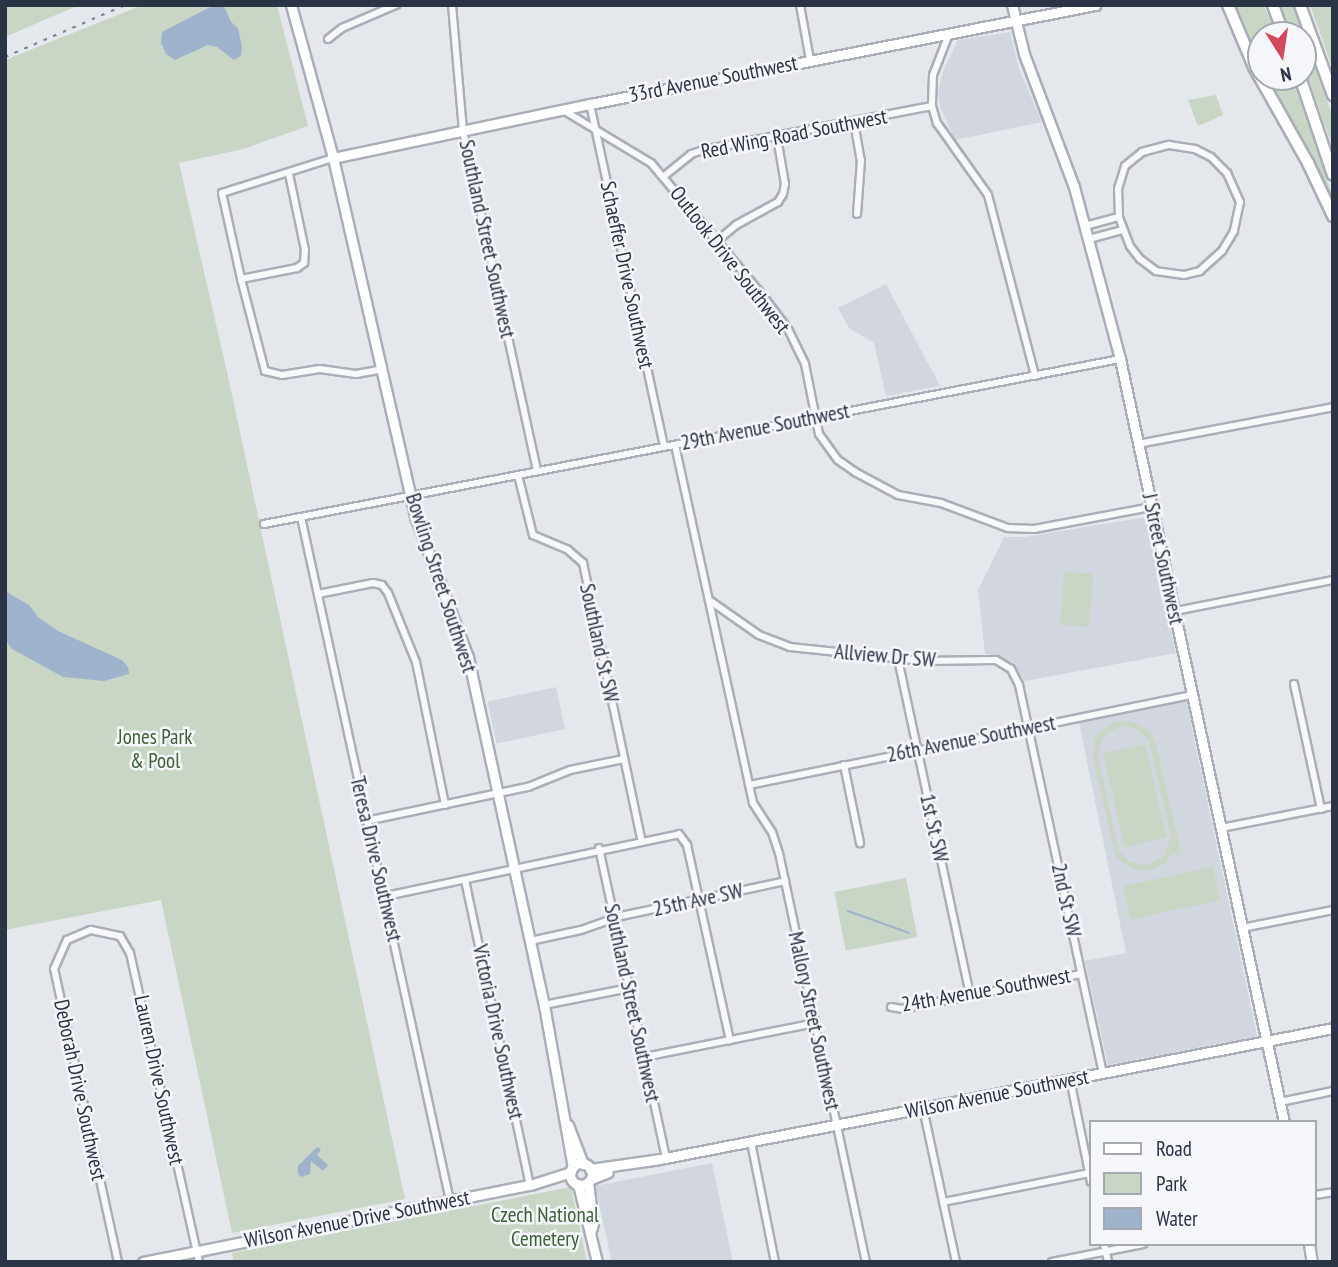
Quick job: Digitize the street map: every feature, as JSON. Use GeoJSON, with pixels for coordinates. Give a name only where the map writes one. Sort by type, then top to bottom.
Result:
{"type":"FeatureCollection","features":[{"type":"Feature","properties":{"kind":"highway"},"geometry":{"type":"LineString","coordinates":[[1228,5],[1254,67],[1308,163],[1333,216]]}},
{"type":"Feature","properties":{"kind":"highway"},"geometry":{"type":"LineString","coordinates":[[1300,5],[1333,95]]}},
{"type":"Feature","properties":{"kind":"highway"},"geometry":{"type":"LineString","coordinates":[[1305,91],[1333,175]]}},
{"type":"Feature","properties":{"kind":"street","name":"Bowling Street Southwest"},"geometry":{"type":"LineString","coordinates":[[291,5],[333,158],[425,548],[466,647],[567,1123],[593,1223],[591,1231],[597,1262]]}},
{"type":"Feature","properties":{"kind":"street"},"geometry":{"type":"LineString","coordinates":[[328,39],[342,28],[396,5]]}},
{"type":"Feature","properties":{"kind":"street","name":"Southland Street Southwest"},"geometry":{"type":"LineString","coordinates":[[452,5],[463,131],[537,471]]}},
{"type":"Feature","properties":{"kind":"street"},"geometry":{"type":"LineString","coordinates":[[800,5],[810,60]]}},
{"type":"Feature","properties":{"kind":"street","name":"J Street Southwest"},"geometry":{"type":"LineString","coordinates":[[1012,5],[1024,54],[1069,173],[1120,359],[1284,1120]]}},
{"type":"Feature","properties":{"kind":"street","name":"33rd Avenue Southwest"},"geometry":{"type":"LineString","coordinates":[[333,158],[590,104],[1095,5]]}},
{"type":"Feature","properties":{"kind":"street"},"geometry":{"type":"LineString","coordinates":[[949,34],[933,75],[932,106],[937,123],[988,195],[1035,376]]}},
{"type":"Feature","properties":{"kind":"street","name":"Schaeffer Drive Southwest"},"geometry":{"type":"LineString","coordinates":[[590,104],[664,447]]}},
{"type":"Feature","properties":{"kind":"street","name":"Red Wing Road Southwest"},"geometry":{"type":"LineString","coordinates":[[663,177],[691,154],[932,106]]}},
{"type":"Feature","properties":{"kind":"street","name":"Outlook Drive Southwest"},"geometry":{"type":"LineString","coordinates":[[563,110],[651,163],[764,296],[789,332],[807,373],[815,418],[826,447],[855,472],[898,495],[941,503],[1008,528],[1034,529],[1152,507]]}},
{"type":"Feature","properties":{"kind":"street"},"geometry":{"type":"LineString","coordinates":[[854,122],[861,160],[857,214]]}},
{"type":"Feature","properties":{"kind":"street"},"geometry":{"type":"LineString","coordinates":[[717,242],[736,225],[778,202],[783,194],[785,184],[777,137]]}},
{"type":"Feature","properties":{"kind":"street"},"geometry":{"type":"LineString","coordinates":[[1169,145],[1195,149],[1211,157],[1227,173],[1240,202],[1234,231],[1222,251],[1212,262],[1191,273],[1174,275],[1156,271],[1135,253],[1119,217],[1118,189],[1125,166],[1142,152],[1169,145]]}},
{"type":"Feature","properties":{"kind":"street"},"geometry":{"type":"LineString","coordinates":[[333,158],[222,193],[242,279],[265,370],[282,375],[320,369],[356,374],[383,369]]}},
{"type":"Feature","properties":{"kind":"street"},"geometry":{"type":"LineString","coordinates":[[242,279],[297,268],[304,263],[305,250],[289,174]]}},
{"type":"Feature","properties":{"kind":"street"},"geometry":{"type":"LineString","coordinates":[[1085,226],[1119,217]]}},
{"type":"Feature","properties":{"kind":"street"},"geometry":{"type":"LineString","coordinates":[[1089,239],[1123,230]]}},
{"type":"Feature","properties":{"kind":"street","name":"29th Avenue Southwest"},"geometry":{"type":"LineString","coordinates":[[264,524],[1120,359]]}},
{"type":"Feature","properties":{"kind":"street"},"geometry":{"type":"LineString","coordinates":[[1138,444],[1333,407]]}},
{"type":"Feature","properties":{"kind":"street"},"geometry":{"type":"LineString","coordinates":[[675,445],[749,785]]}},
{"type":"Feature","properties":{"kind":"street","name":"Southland St SW"},"geometry":{"type":"LineString","coordinates":[[518,475],[533,534],[568,550],[583,563],[641,839]]}},
{"type":"Feature","properties":{"kind":"street","name":"Teresa Drive Southwest"},"geometry":{"type":"LineString","coordinates":[[301,517],[366,821],[386,896],[450,1201]]}},
{"type":"Feature","properties":{"kind":"street"},"geometry":{"type":"LineString","coordinates":[[1174,611],[1333,580]]}},
{"type":"Feature","properties":{"kind":"street"},"geometry":{"type":"LineString","coordinates":[[318,594],[373,583],[382,585],[388,593],[416,662],[445,805]]}},
{"type":"Feature","properties":{"kind":"street","name":"Allview Dr SW"},"geometry":{"type":"LineString","coordinates":[[709,600],[750,629],[780,644],[898,659],[982,659],[1006,664],[1019,685],[1028,727]]}},
{"type":"Feature","properties":{"kind":"street","name":"1st St SW"},"geometry":{"type":"LineString","coordinates":[[898,659],[970,996]]}},
{"type":"Feature","properties":{"kind":"street"},"geometry":{"type":"LineString","coordinates":[[1294,684],[1321,809]]}},
{"type":"Feature","properties":{"kind":"street","name":"26th Avenue Southwest"},"geometry":{"type":"LineString","coordinates":[[749,785],[1193,695]]}},
{"type":"Feature","properties":{"kind":"street","name":"2nd St SW"},"geometry":{"type":"LineString","coordinates":[[1028,727],[1103,1073]]}},
{"type":"Feature","properties":{"kind":"street"},"geometry":{"type":"LineString","coordinates":[[366,821],[528,787],[570,770],[624,759]]}},
{"type":"Feature","properties":{"kind":"street"},"geometry":{"type":"LineString","coordinates":[[844,765],[860,843]]}},
{"type":"Feature","properties":{"kind":"street","name":"Mallory Street Southwest"},"geometry":{"type":"LineString","coordinates":[[749,785],[753,803],[776,840],[866,1262]]}},
{"type":"Feature","properties":{"kind":"street"},"geometry":{"type":"LineString","coordinates":[[1221,828],[1333,806]]}},
{"type":"Feature","properties":{"kind":"street"},"geometry":{"type":"LineString","coordinates":[[386,896],[514,871],[641,839],[678,834],[687,845],[730,1040]]}},
{"type":"Feature","properties":{"kind":"street","name":"Southland Street Southwest"},"geometry":{"type":"LineString","coordinates":[[599,848],[663,1159]]}},
{"type":"Feature","properties":{"kind":"street","name":"Victoria Drive Southwest"},"geometry":{"type":"LineString","coordinates":[[465,880],[530,1185]]}},
{"type":"Feature","properties":{"kind":"street","name":"25th Ave SW"},"geometry":{"type":"LineString","coordinates":[[530,941],[581,930],[614,918],[785,881]]}},
{"type":"Feature","properties":{"kind":"street"},"geometry":{"type":"LineString","coordinates":[[1242,928],[1333,910]]}},
{"type":"Feature","properties":{"kind":"street","name":"Lauren Drive Southwest"},"geometry":{"type":"LineString","coordinates":[[85,931],[101,930],[120,936],[130,953],[199,1262]]}},
{"type":"Feature","properties":{"kind":"street","name":"Deborah Drive Southwest"},"geometry":{"type":"LineString","coordinates":[[85,931],[67,940],[54,969],[118,1262]]}},
{"type":"Feature","properties":{"kind":"street","name":"24th Avenue Southwest"},"geometry":{"type":"LineString","coordinates":[[891,1007],[902,1009],[1081,974]]}},
{"type":"Feature","properties":{"kind":"street"},"geometry":{"type":"LineString","coordinates":[[544,1005],[629,988]]}},
{"type":"Feature","properties":{"kind":"street"},"geometry":{"type":"LineString","coordinates":[[644,1057],[816,1023]]}},
{"type":"Feature","properties":{"kind":"street","name":"Wilson Avenue Southwest"},"geometry":{"type":"LineString","coordinates":[[581,1175],[1333,1028]]}},
{"type":"Feature","properties":{"kind":"street"},"geometry":{"type":"LineString","coordinates":[[1070,1080],[1090,1178]]}},
{"type":"Feature","properties":{"kind":"street"},"geometry":{"type":"LineString","coordinates":[[1280,1102],[1333,1091]]}},
{"type":"Feature","properties":{"kind":"street"},"geometry":{"type":"LineString","coordinates":[[923,1108],[956,1262]]}},
{"type":"Feature","properties":{"kind":"street"},"geometry":{"type":"LineString","coordinates":[[751,1142],[775,1262]]}},
{"type":"Feature","properties":{"kind":"street"},"geometry":{"type":"LineString","coordinates":[[943,1202],[1089,1173]]}},
{"type":"Feature","properties":{"kind":"street","name":"Wilson Avenue Drive Southwest"},"geometry":{"type":"LineString","coordinates":[[143,1262],[581,1175]]}},
{"type":"Feature","properties":{"kind":"street"},"geometry":{"type":"LineString","coordinates":[[1052,1262],[1105,1248],[1124,1246]]}},
{"type":"Feature","properties":{"kind":"street"},"geometry":{"type":"LineString","coordinates":[[1105,1248],[1108,1262]]}},
{"type":"Feature","properties":{"kind":"shaded area"},"geometry":{"type":"Polygon","coordinates":[[[1010,32],[1019,69],[1042,122],[955,140],[940,107],[938,91],[943,71],[958,40],[1010,32]]]}},
{"type":"Feature","properties":{"kind":"shaded area"},"geometry":{"type":"Polygon","coordinates":[[[886,284],[940,386],[886,396],[874,343],[849,328],[838,308],[886,284]]]}},
{"type":"Feature","properties":{"kind":"shaded area"},"geometry":{"type":"Polygon","coordinates":[[[1146,517],[1176,653],[1025,681],[1012,662],[985,653],[978,590],[1004,537],[1025,537],[1146,517]]]}},
{"type":"Feature","properties":{"kind":"shaded area"},"geometry":{"type":"Polygon","coordinates":[[[556,687],[565,729],[496,744],[488,702],[556,687]]]}},
{"type":"Feature","properties":{"kind":"shaded area"},"geometry":{"type":"Polygon","coordinates":[[[1186,700],[1257,1036],[1108,1065],[1085,961],[1126,953],[1079,722],[1186,700]]]}},
{"type":"Feature","properties":{"kind":"shaded area"},"geometry":{"type":"Polygon","coordinates":[[[712,1163],[733,1262],[612,1262],[595,1186],[712,1163]]]}},
{"type":"Feature","properties":{"kind":"green space"},"geometry":{"type":"Polygon","coordinates":[[[5,5],[79,5],[5,37],[5,5]]]}},
{"type":"Feature","properties":{"kind":"green space","name":"Jones Park & Pool"},"geometry":{"type":"Polygon","coordinates":[[[143,5],[277,5],[308,126],[243,149],[179,163],[227,372],[405,1199],[232,1233],[161,900],[5,930],[5,60],[143,5]]]}},
{"type":"Feature","properties":{"kind":"green space"},"geometry":{"type":"Polygon","coordinates":[[[1232,5],[1264,5],[1270,21],[1247,21],[1247,39],[1232,5]]]}},
{"type":"Feature","properties":{"kind":"green space"},"geometry":{"type":"Polygon","coordinates":[[[1281,5],[1293,5],[1299,21],[1287,21],[1281,5]]]}},
{"type":"Feature","properties":{"kind":"green space"},"geometry":{"type":"Polygon","coordinates":[[[1310,5],[1333,5],[1333,70],[1317,21],[1310,5]]]}},
{"type":"Feature","properties":{"kind":"green space"},"geometry":{"type":"Polygon","coordinates":[[[1317,71],[1333,118],[1333,148],[1313,91],[1317,91],[1317,71]]]}},
{"type":"Feature","properties":{"kind":"green space"},"geometry":{"type":"Polygon","coordinates":[[[1271,91],[1297,91],[1333,198],[1333,211],[1271,91]]]}},
{"type":"Feature","properties":{"kind":"green space"},"geometry":{"type":"Polygon","coordinates":[[[1216,95],[1223,115],[1198,126],[1188,100],[1216,95]]]}},
{"type":"Feature","properties":{"kind":"green space"},"geometry":{"type":"Polygon","coordinates":[[[1064,572],[1093,574],[1089,627],[1060,625],[1064,572]]]}},
{"type":"Feature","properties":{"kind":"green space"},"geometry":{"type":"Polygon","coordinates":[[[1129,721],[1147,729],[1155,740],[1181,854],[1175,855],[1174,852],[1165,863],[1149,871],[1132,869],[1116,857],[1093,759],[1095,740],[1100,732],[1112,723],[1129,721]],[[1122,726],[1107,733],[1101,741],[1098,758],[1119,851],[1130,862],[1146,865],[1164,856],[1171,836],[1149,740],[1137,729],[1122,726]]]}},
{"type":"Feature","properties":{"kind":"green space"},"geometry":{"type":"Polygon","coordinates":[[[1145,744],[1167,838],[1125,847],[1103,754],[1145,744]]]}},
{"type":"Feature","properties":{"kind":"green space"},"geometry":{"type":"Polygon","coordinates":[[[1213,867],[1220,900],[1130,919],[1123,886],[1213,867]]]}},
{"type":"Feature","properties":{"kind":"green space"},"geometry":{"type":"Polygon","coordinates":[[[906,878],[917,937],[846,951],[834,892],[906,878]]]}},
{"type":"Feature","properties":{"kind":"green space","name":"Czech National Cemetery"},"geometry":{"type":"Polygon","coordinates":[[[571,1187],[587,1262],[234,1262],[232,1253],[571,1187]]]}},
{"type":"Feature","properties":{"kind":"water"},"geometry":{"type":"Polygon","coordinates":[[[214,5],[224,6],[231,22],[238,28],[241,56],[234,60],[217,47],[208,45],[175,60],[166,54],[161,43],[162,32],[214,5]]]}},
{"type":"Feature","properties":{"kind":"water"},"geometry":{"type":"Polygon","coordinates":[[[5,591],[29,605],[38,617],[58,631],[122,660],[128,667],[129,674],[104,681],[63,677],[12,649],[5,639],[5,591]]]}},
{"type":"Feature","properties":{"kind":"water"},"geometry":{"type":"Polygon","coordinates":[[[317,1147],[321,1149],[317,1155],[328,1165],[323,1171],[311,1161],[310,1174],[301,1177],[298,1174],[298,1166],[317,1147]]]}},
{"type":"Feature","properties":{"kind":"waterway"},"geometry":{"type":"LineString","coordinates":[[848,911],[909,933]]}},
{"type":"Feature","properties":{"kind":"railway"},"geometry":{"type":"LineString","coordinates":[[5,57],[125,5]]}}]}
